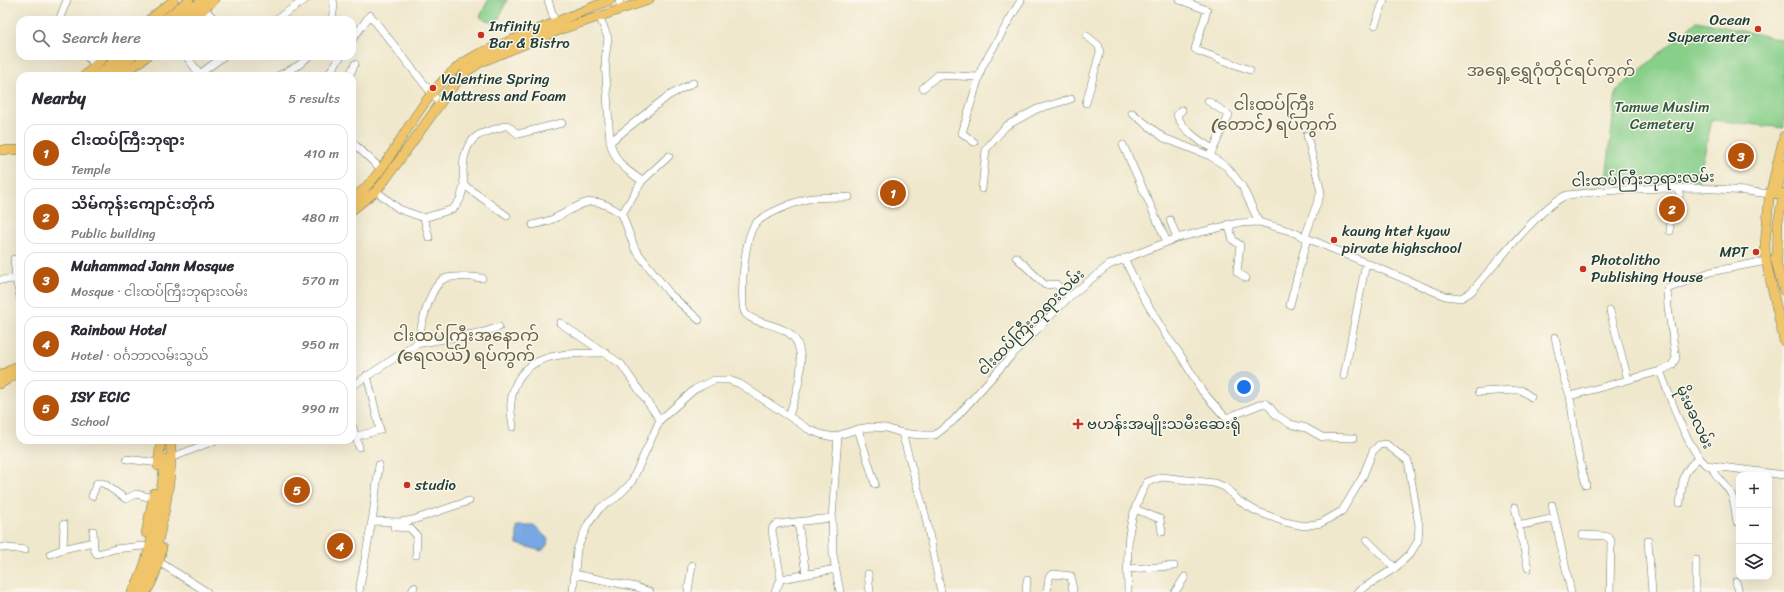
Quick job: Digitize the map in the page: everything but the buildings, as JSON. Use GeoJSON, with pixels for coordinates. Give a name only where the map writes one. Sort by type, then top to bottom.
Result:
{"type":"FeatureCollection","features":[{"type":"Feature","properties":{"kind":"main road"},"geometry":{"type":"LineString","coordinates":[[154,16],[174,0]]}},
{"type":"Feature","properties":{"kind":"main road"},"geometry":{"type":"LineString","coordinates":[[169,16],[189,0]]}},
{"type":"Feature","properties":{"kind":"main road"},"geometry":{"type":"LineString","coordinates":[[184,16],[214,0]]}},
{"type":"Feature","properties":{"kind":"main road"},"geometry":{"type":"LineString","coordinates":[[356,195],[374,179],[431,95],[448,76],[467,60],[610,0]]}},
{"type":"Feature","properties":{"kind":"main road"},"geometry":{"type":"LineString","coordinates":[[356,207],[376,191],[440,104],[466,72],[481,62],[600,15],[620,4],[649,0]]}},
{"type":"Feature","properties":{"kind":"main road"},"geometry":{"type":"LineString","coordinates":[[194,16],[204,4]]}},
{"type":"Feature","properties":{"kind":"main road"},"geometry":{"type":"LineString","coordinates":[[88,72],[100,60]]}},
{"type":"Feature","properties":{"kind":"main road"},"geometry":{"type":"LineString","coordinates":[[102,72],[115,60]]}},
{"type":"Feature","properties":{"kind":"main road"},"geometry":{"type":"LineString","coordinates":[[114,72],[127,60]]}},
{"type":"Feature","properties":{"kind":"main road"},"geometry":{"type":"LineString","coordinates":[[127,72],[142,60]]}},
{"type":"Feature","properties":{"kind":"main road"},"geometry":{"type":"LineString","coordinates":[[1784,136],[1770,194],[1765,233],[1766,264],[1784,341]]}},
{"type":"Feature","properties":{"kind":"main road"},"geometry":{"type":"LineString","coordinates":[[0,150],[16,150]]}},
{"type":"Feature","properties":{"kind":"main road"},"geometry":{"type":"LineString","coordinates":[[1766,264],[1772,216],[1784,164]]}},
{"type":"Feature","properties":{"kind":"main road"},"geometry":{"type":"LineString","coordinates":[[1784,193],[1781,222],[1780,266],[1784,291]]}},
{"type":"Feature","properties":{"kind":"main road"},"geometry":{"type":"LineString","coordinates":[[1770,239],[1780,266]]}},
{"type":"Feature","properties":{"kind":"main road"},"geometry":{"type":"LineString","coordinates":[[0,376],[16,366]]}},
{"type":"Feature","properties":{"kind":"main road"},"geometry":{"type":"LineString","coordinates":[[0,384],[16,374]]}},
{"type":"Feature","properties":{"kind":"main road"},"geometry":{"type":"LineString","coordinates":[[127,592],[136,574],[143,546],[159,463],[160,444]]}},
{"type":"Feature","properties":{"kind":"main road"},"geometry":{"type":"LineString","coordinates":[[132,592],[144,564],[156,515],[164,471],[165,444]]}},
{"type":"Feature","properties":{"kind":"main road"},"geometry":{"type":"LineString","coordinates":[[139,592],[147,576],[157,546],[170,474],[170,444]]}},
{"type":"Feature","properties":{"kind":"main road"},"geometry":{"type":"LineString","coordinates":[[146,592],[151,585],[159,562],[172,492],[176,456],[175,444]]}},
{"type":"Feature","properties":{"kind":"street"},"geometry":{"type":"LineString","coordinates":[[61,16],[67,0]]}},
{"type":"Feature","properties":{"kind":"street"},"geometry":{"type":"LineString","coordinates":[[281,16],[305,0]]}},
{"type":"Feature","properties":{"kind":"street"},"geometry":{"type":"LineString","coordinates":[[332,0],[334,5],[333,16]]}},
{"type":"Feature","properties":{"kind":"street"},"geometry":{"type":"LineString","coordinates":[[548,0],[555,22]]}},
{"type":"Feature","properties":{"kind":"street"},"geometry":{"type":"LineString","coordinates":[[974,142],[962,133],[978,77],[985,61],[1021,0]]}},
{"type":"Feature","properties":{"kind":"street"},"geometry":{"type":"LineString","coordinates":[[1180,0],[1207,10],[1196,43],[1195,48],[1198,51],[1250,70]]}},
{"type":"Feature","properties":{"kind":"street"},"geometry":{"type":"LineString","coordinates":[[1375,25],[1384,0]]}},
{"type":"Feature","properties":{"kind":"street"},"geometry":{"type":"LineString","coordinates":[[204,4],[212,16]]}},
{"type":"Feature","properties":{"kind":"street"},"geometry":{"type":"LineString","coordinates":[[356,34],[370,15],[431,95],[440,104]]}},
{"type":"Feature","properties":{"kind":"street"},"geometry":{"type":"LineString","coordinates":[[600,15],[608,38],[605,60],[610,142],[613,154],[622,167],[642,181]]}},
{"type":"Feature","properties":{"kind":"street"},"geometry":{"type":"LineString","coordinates":[[1086,102],[1100,52],[1099,46],[1087,36]]}},
{"type":"Feature","properties":{"kind":"street"},"geometry":{"type":"LineString","coordinates":[[90,60],[95,64]]}},
{"type":"Feature","properties":{"kind":"street"},"geometry":{"type":"LineString","coordinates":[[189,60],[196,72]]}},
{"type":"Feature","properties":{"kind":"street"},"geometry":{"type":"LineString","coordinates":[[202,72],[219,60]]}},
{"type":"Feature","properties":{"kind":"street"},"geometry":{"type":"LineString","coordinates":[[286,72],[299,65],[305,60]]}},
{"type":"Feature","properties":{"kind":"street"},"geometry":{"type":"LineString","coordinates":[[330,72],[338,60]]}},
{"type":"Feature","properties":{"kind":"street"},"geometry":{"type":"LineString","coordinates":[[350,72],[355,64]]}},
{"type":"Feature","properties":{"kind":"street"},"geometry":{"type":"LineString","coordinates":[[923,88],[938,75],[978,77]]}},
{"type":"Feature","properties":{"kind":"street"},"geometry":{"type":"LineString","coordinates":[[610,142],[668,96],[693,84]]}},
{"type":"Feature","properties":{"kind":"street"},"geometry":{"type":"LineString","coordinates":[[982,188],[986,149],[1006,126],[1036,109],[1071,99]]}},
{"type":"Feature","properties":{"kind":"street"},"geometry":{"type":"LineString","coordinates":[[1208,101],[1229,115],[1212,152]]}},
{"type":"Feature","properties":{"kind":"street"},"geometry":{"type":"LineString","coordinates":[[1182,110],[1177,115],[1180,124],[1190,131],[1197,141],[1212,152],[1227,167],[1242,186],[1259,222]]}},
{"type":"Feature","properties":{"kind":"street"},"geometry":{"type":"LineString","coordinates":[[1132,114],[1164,138],[1212,152]]}},
{"type":"Feature","properties":{"kind":"street"},"geometry":{"type":"LineString","coordinates":[[376,191],[399,209],[411,215],[424,218],[452,209],[460,200],[464,185],[462,173],[466,152],[470,142],[478,136],[507,125],[518,134],[562,123]]}},
{"type":"Feature","properties":{"kind":"street"},"geometry":{"type":"LineString","coordinates":[[1290,305],[1306,237],[1321,192],[1307,135]]}},
{"type":"Feature","properties":{"kind":"street"},"geometry":{"type":"LineString","coordinates":[[1123,145],[1167,242]]}},
{"type":"Feature","properties":{"kind":"street"},"geometry":{"type":"LineString","coordinates":[[356,146],[381,169]]}},
{"type":"Feature","properties":{"kind":"street"},"geometry":{"type":"LineString","coordinates":[[622,214],[642,181],[669,156]]}},
{"type":"Feature","properties":{"kind":"street"},"geometry":{"type":"LineString","coordinates":[[464,185],[507,216]]}},
{"type":"Feature","properties":{"kind":"street"},"geometry":{"type":"LineString","coordinates":[[1670,231],[1670,210],[1679,198],[1680,188]]}},
{"type":"Feature","properties":{"kind":"street","name":"ငါးထပ်ကြီးဘုရားလမ်း"},"geometry":{"type":"LineString","coordinates":[[573,592],[577,549],[588,524],[600,508],[617,497],[631,483],[660,420],[696,389],[718,379],[729,380],[740,384],[808,429],[820,434],[838,436],[858,429],[886,428],[929,436],[935,435],[942,430],[1069,297],[1109,264],[1177,238],[1228,224],[1259,222],[1306,237],[1445,296],[1461,298],[1471,292],[1543,212],[1561,197],[1583,193],[1680,188],[1728,189],[1770,194]]}},
{"type":"Feature","properties":{"kind":"street"},"geometry":{"type":"LineString","coordinates":[[789,416],[799,379],[801,360],[798,343],[786,330],[748,316],[743,309],[743,276],[751,232],[756,223],[774,212],[806,199],[849,197]]}},
{"type":"Feature","properties":{"kind":"street"},"geometry":{"type":"LineString","coordinates":[[533,225],[556,218],[578,204],[592,200],[606,204],[622,214],[635,250],[670,294],[699,320]]}},
{"type":"Feature","properties":{"kind":"street"},"geometry":{"type":"LineString","coordinates":[[424,218],[429,238]]}},
{"type":"Feature","properties":{"kind":"street"},"geometry":{"type":"LineString","coordinates":[[1170,220],[1177,238]]}},
{"type":"Feature","properties":{"kind":"street"},"geometry":{"type":"LineString","coordinates":[[1228,224],[1233,240],[1240,245],[1237,272],[1246,278]]}},
{"type":"Feature","properties":{"kind":"street"},"geometry":{"type":"LineString","coordinates":[[1016,257],[1045,285],[1056,284],[1069,297]]}},
{"type":"Feature","properties":{"kind":"street"},"geometry":{"type":"LineString","coordinates":[[1124,258],[1141,293],[1167,337],[1178,351],[1202,391],[1225,417],[1230,417],[1264,403],[1268,405],[1276,415],[1290,424],[1306,428],[1322,436],[1353,438]]}},
{"type":"Feature","properties":{"kind":"street"},"geometry":{"type":"LineString","coordinates":[[0,280],[16,279],[14,259]]}},
{"type":"Feature","properties":{"kind":"street"},"geometry":{"type":"LineString","coordinates":[[1344,376],[1366,263]]}},
{"type":"Feature","properties":{"kind":"street"},"geometry":{"type":"LineString","coordinates":[[1570,396],[1660,371],[1672,365],[1676,358],[1668,308],[1667,289],[1710,272],[1766,264]]}},
{"type":"Feature","properties":{"kind":"street"},"geometry":{"type":"LineString","coordinates":[[416,344],[432,293],[441,280],[450,277],[482,278]]}},
{"type":"Feature","properties":{"kind":"street"},"geometry":{"type":"LineString","coordinates":[[1610,311],[1628,380]]}},
{"type":"Feature","properties":{"kind":"street"},"geometry":{"type":"LineString","coordinates":[[560,323],[621,364],[660,420]]}},
{"type":"Feature","properties":{"kind":"street"},"geometry":{"type":"LineString","coordinates":[[356,383],[416,344],[484,332],[499,327]]}},
{"type":"Feature","properties":{"kind":"street"},"geometry":{"type":"LineString","coordinates":[[1555,337],[1564,379],[1570,396],[1578,454],[1586,486]]}},
{"type":"Feature","properties":{"kind":"street"},"geometry":{"type":"LineString","coordinates":[[513,427],[510,403],[515,387],[523,372],[535,362],[578,353],[606,353]]}},
{"type":"Feature","properties":{"kind":"street","name":"မိုးမခလမ်း"},"geometry":{"type":"LineString","coordinates":[[1660,371],[1675,409],[1699,458],[1706,465],[1784,475]]}},
{"type":"Feature","properties":{"kind":"street"},"geometry":{"type":"LineString","coordinates":[[359,447],[357,436],[380,430],[367,375]]}},
{"type":"Feature","properties":{"kind":"street"},"geometry":{"type":"LineString","coordinates":[[1479,392],[1521,390],[1531,397]]}},
{"type":"Feature","properties":{"kind":"street"},"geometry":{"type":"LineString","coordinates":[[858,429],[875,484]]}},
{"type":"Feature","properties":{"kind":"street"},"geometry":{"type":"LineString","coordinates":[[902,432],[925,514],[941,592]]}},
{"type":"Feature","properties":{"kind":"street"},"geometry":{"type":"LineString","coordinates":[[838,436],[832,518],[836,569],[840,592]]}},
{"type":"Feature","properties":{"kind":"street"},"geometry":{"type":"LineString","coordinates":[[176,456],[206,444]]}},
{"type":"Feature","properties":{"kind":"street"},"geometry":{"type":"LineString","coordinates":[[1128,592],[1128,534],[1135,508],[1146,482],[1162,477],[1220,485],[1225,487],[1239,501],[1256,511],[1294,526],[1321,523],[1342,510],[1362,478],[1373,451],[1379,445],[1386,444],[1408,461],[1419,526],[1418,541],[1410,554],[1395,568],[1357,592]]}},
{"type":"Feature","properties":{"kind":"street"},"geometry":{"type":"LineString","coordinates":[[1680,503],[1685,474],[1689,465],[1699,458]]}},
{"type":"Feature","properties":{"kind":"street"},"geometry":{"type":"LineString","coordinates":[[127,460],[159,463]]}},
{"type":"Feature","properties":{"kind":"street"},"geometry":{"type":"LineString","coordinates":[[359,592],[372,523],[379,465]]}},
{"type":"Feature","properties":{"kind":"street"},"geometry":{"type":"LineString","coordinates":[[1712,466],[1713,472],[1725,484],[1732,495],[1736,517]]}},
{"type":"Feature","properties":{"kind":"street"},"geometry":{"type":"LineString","coordinates":[[92,496],[98,483],[103,483],[126,499],[136,494],[153,498]]}},
{"type":"Feature","properties":{"kind":"street"},"geometry":{"type":"LineString","coordinates":[[372,523],[413,520],[469,501]]}},
{"type":"Feature","properties":{"kind":"street"},"geometry":{"type":"LineString","coordinates":[[1552,505],[1570,592]]}},
{"type":"Feature","properties":{"kind":"street"},"geometry":{"type":"LineString","coordinates":[[1135,508],[1160,519],[1162,532]]}},
{"type":"Feature","properties":{"kind":"street"},"geometry":{"type":"LineString","coordinates":[[1515,508],[1528,568]]}},
{"type":"Feature","properties":{"kind":"street"},"geometry":{"type":"LineString","coordinates":[[775,592],[781,579],[772,531],[773,527],[777,524],[832,518]]}},
{"type":"Feature","properties":{"kind":"street"},"geometry":{"type":"LineString","coordinates":[[1518,526],[1555,518]]}},
{"type":"Feature","properties":{"kind":"street"},"geometry":{"type":"LineString","coordinates":[[798,522],[806,574]]}},
{"type":"Feature","properties":{"kind":"street"},"geometry":{"type":"LineString","coordinates":[[372,523],[410,528],[417,536],[416,554]]}},
{"type":"Feature","properties":{"kind":"street"},"geometry":{"type":"LineString","coordinates":[[63,549],[64,524]]}},
{"type":"Feature","properties":{"kind":"street"},"geometry":{"type":"LineString","coordinates":[[92,531],[94,549],[97,554],[115,549],[143,546]]}},
{"type":"Feature","properties":{"kind":"street"},"geometry":{"type":"LineString","coordinates":[[1583,535],[1605,536],[1611,541],[1610,592]]}},
{"type":"Feature","properties":{"kind":"street"},"geometry":{"type":"LineString","coordinates":[[1367,540],[1395,568]]}},
{"type":"Feature","properties":{"kind":"street"},"geometry":{"type":"LineString","coordinates":[[1648,541],[1652,592]]}},
{"type":"Feature","properties":{"kind":"street"},"geometry":{"type":"LineString","coordinates":[[50,554],[63,549],[93,542]]}},
{"type":"Feature","properties":{"kind":"street"},"geometry":{"type":"LineString","coordinates":[[0,547],[25,550]]}},
{"type":"Feature","properties":{"kind":"street"},"geometry":{"type":"LineString","coordinates":[[1696,560],[1696,592]]}},
{"type":"Feature","properties":{"kind":"street"},"geometry":{"type":"LineString","coordinates":[[159,562],[208,592]]}},
{"type":"Feature","properties":{"kind":"street"},"geometry":{"type":"LineString","coordinates":[[688,592],[692,565]]}},
{"type":"Feature","properties":{"kind":"street"},"geometry":{"type":"LineString","coordinates":[[1127,569],[1174,566]]}},
{"type":"Feature","properties":{"kind":"street"},"geometry":{"type":"LineString","coordinates":[[781,579],[836,569]]}},
{"type":"Feature","properties":{"kind":"street"},"geometry":{"type":"LineString","coordinates":[[574,574],[636,587],[650,592]]}},
{"type":"Feature","properties":{"kind":"street"},"geometry":{"type":"LineString","coordinates":[[868,574],[870,592]]}},
{"type":"Feature","properties":{"kind":"street"},"geometry":{"type":"LineString","coordinates":[[1047,592],[1048,578],[1052,574],[1071,576],[1073,592]]}},
{"type":"Feature","properties":{"kind":"street"},"geometry":{"type":"LineString","coordinates":[[1175,592],[1184,577]]}},
{"type":"Feature","properties":{"kind":"street"},"geometry":{"type":"LineString","coordinates":[[1026,592],[1027,580]]}},
{"type":"Feature","properties":{"kind":"street"},"geometry":{"type":"LineString","coordinates":[[1736,582],[1739,592]]}},
{"type":"Feature","properties":{"kind":"green space"},"geometry":{"type":"Polygon","coordinates":[[[488,0],[507,0],[496,25],[480,17],[488,0]]]}},
{"type":"Feature","properties":{"kind":"green space","name":"Tamwe Muslim Cemetery"},"geometry":{"type":"Polygon","coordinates":[[[1697,21],[1784,40],[1784,128],[1712,120],[1698,181],[1606,181],[1616,91],[1697,21]]]}},
{"type":"Feature","properties":{"kind":"water"},"geometry":{"type":"Polygon","coordinates":[[[517,526],[534,526],[548,539],[547,545],[542,551],[517,544],[517,526]]]}},
{"type":"Feature","properties":{"kind":"place","name":"Ocean Supercenter"},"geometry":{"type":"Point","coordinates":[1758,29]}},
{"type":"Feature","properties":{"kind":"place","name":"Infinity Bar & Bistro"},"geometry":{"type":"Point","coordinates":[481,35]}},
{"type":"Feature","properties":{"kind":"place","name":"Valentine Spring Mattress and Foam"},"geometry":{"type":"Point","coordinates":[433,88]}},
{"type":"Feature","properties":{"kind":"place","name":"Muhammad Jann Mosque"},"geometry":{"type":"Point","coordinates":[1741,156]}},
{"type":"Feature","properties":{"kind":"place","name":"ငါးထပ်ကြီးဘုရား"},"geometry":{"type":"Point","coordinates":[893,193]}},
{"type":"Feature","properties":{"kind":"place","name":"သိမ်ကုန်းကျောင်းတိုက်"},"geometry":{"type":"Point","coordinates":[1672,209]}},
{"type":"Feature","properties":{"kind":"place","name":"kaung htet kyaw pirvate highschool"},"geometry":{"type":"Point","coordinates":[1334,240]}},
{"type":"Feature","properties":{"kind":"place","name":"MPT"},"geometry":{"type":"Point","coordinates":[1756,252]}},
{"type":"Feature","properties":{"kind":"place","name":"Photolitho Publishing House"},"geometry":{"type":"Point","coordinates":[1583,269]}},
{"type":"Feature","properties":{"kind":"place","name":"ဗဟန်းအမျိုးသမီးဆေးရုံ"},"geometry":{"type":"Point","coordinates":[1078,424]}},
{"type":"Feature","properties":{"kind":"place","name":"studio"},"geometry":{"type":"Point","coordinates":[407,485]}},
{"type":"Feature","properties":{"kind":"place","name":"ISY ECIC"},"geometry":{"type":"Point","coordinates":[297,490]}},
{"type":"Feature","properties":{"kind":"place","name":"Rainbow Hotel"},"geometry":{"type":"Point","coordinates":[340,546]}},
{"type":"Feature","properties":{"kind":"district","name":"အရှေ့ရွှေဂုံတိုင်ရပ်ကွက်"},"geometry":{"type":"Point","coordinates":[1551,70]}},
{"type":"Feature","properties":{"kind":"district","name":"ငါးထပ်ကြီး (တောင်) ရပ်ကွက်"},"geometry":{"type":"Point","coordinates":[1274,114]}},
{"type":"Feature","properties":{"kind":"district","name":"ငါးထပ်ကြီးအနောက် (ရေလယ်) ရပ်ကွက်"},"geometry":{"type":"Point","coordinates":[466,345]}}]}
